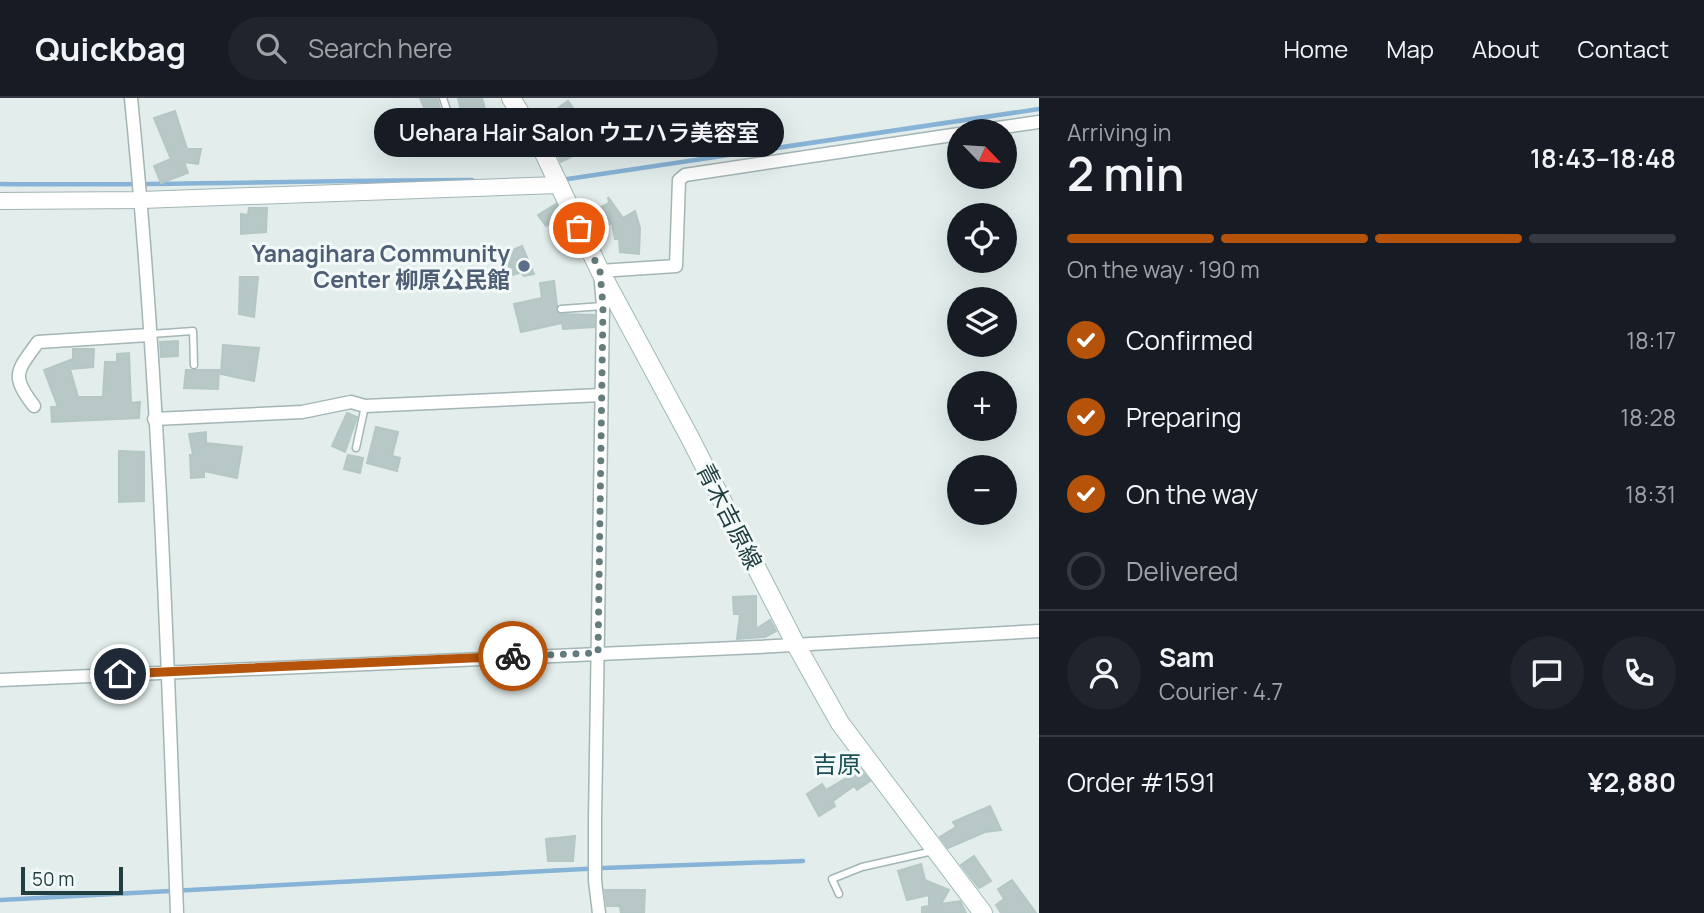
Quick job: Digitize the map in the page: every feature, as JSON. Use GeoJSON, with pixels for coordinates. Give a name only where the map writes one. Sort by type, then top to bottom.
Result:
{"type":"FeatureCollection","features":[{"type":"Feature","properties":{"kind":"main road","name":"青木吉原線"},"geometry":{"type":"LineString","coordinates":[[511,98],[526,120],[600,271],[690,436],[795,643],[840,723],[983,913]]}},
{"type":"Feature","properties":{"kind":"street"},"geometry":{"type":"LineString","coordinates":[[131,98],[141,200],[154,419],[168,671],[177,913]]}},
{"type":"Feature","properties":{"kind":"street"},"geometry":{"type":"LineString","coordinates":[[1017,125],[1039,122]]}},
{"type":"Feature","properties":{"kind":"street"},"geometry":{"type":"LineString","coordinates":[[599,913],[595,881],[603,306],[600,271],[676,266],[679,180],[685,175],[947,136]]}},
{"type":"Feature","properties":{"kind":"street"},"geometry":{"type":"LineString","coordinates":[[0,201],[141,200],[558,186]]}},
{"type":"Feature","properties":{"kind":"street"},"geometry":{"type":"LineString","coordinates":[[33,406],[19,387],[19,369],[38,342],[149,335]]}},
{"type":"Feature","properties":{"kind":"street"},"geometry":{"type":"LineString","coordinates":[[154,419],[302,412],[351,402],[366,406],[601,395]]}},
{"type":"Feature","properties":{"kind":"street"},"geometry":{"type":"LineString","coordinates":[[0,680],[1039,631]]}},
{"type":"Feature","properties":{"kind":"lane"},"geometry":{"type":"LineString","coordinates":[[443,98],[447,110]]}},
{"type":"Feature","properties":{"kind":"lane"},"geometry":{"type":"LineString","coordinates":[[468,123],[500,126],[526,120]]}},
{"type":"Feature","properties":{"kind":"lane"},"geometry":{"type":"LineString","coordinates":[[561,309],[603,306]]}},
{"type":"Feature","properties":{"kind":"lane"},"geometry":{"type":"LineString","coordinates":[[149,335],[193,331],[194,365]]}},
{"type":"Feature","properties":{"kind":"lane"},"geometry":{"type":"LineString","coordinates":[[356,448],[366,406]]}},
{"type":"Feature","properties":{"kind":"lane"},"geometry":{"type":"LineString","coordinates":[[839,894],[832,879],[862,867],[935,850]]}},
{"type":"Feature","properties":{"kind":"building"},"geometry":{"type":"Polygon","coordinates":[[[420,98],[437,98],[443,120],[431,123],[420,98]]]}},
{"type":"Feature","properties":{"kind":"building"},"geometry":{"type":"Polygon","coordinates":[[[458,98],[482,98],[487,117],[463,120],[458,98]]]}},
{"type":"Feature","properties":{"kind":"building"},"geometry":{"type":"Polygon","coordinates":[[[568,101],[582,121],[602,113],[611,139],[597,144],[589,127],[567,143],[546,117],[568,101]]]}},
{"type":"Feature","properties":{"kind":"building"},"geometry":{"type":"Polygon","coordinates":[[[175,111],[187,149],[201,149],[198,164],[184,162],[188,173],[161,183],[154,166],[171,159],[154,118],[175,111]]]}},
{"type":"Feature","properties":{"kind":"building"},"geometry":{"type":"Polygon","coordinates":[[[590,137],[594,145],[561,162],[556,152],[590,137]]]}},
{"type":"Feature","properties":{"kind":"building"},"geometry":{"type":"Polygon","coordinates":[[[608,197],[623,218],[635,211],[640,228],[639,254],[620,252],[619,239],[615,239],[612,223],[594,231],[586,215],[609,203],[608,197]]]}},
{"type":"Feature","properties":{"kind":"building"},"geometry":{"type":"Polygon","coordinates":[[[556,204],[562,217],[546,226],[538,215],[556,204]]]}},
{"type":"Feature","properties":{"kind":"building"},"geometry":{"type":"Polygon","coordinates":[[[249,208],[267,208],[266,232],[241,234],[241,214],[248,215],[249,208]]]}},
{"type":"Feature","properties":{"kind":"building"},"geometry":{"type":"Polygon","coordinates":[[[522,246],[534,274],[524,276],[521,272],[513,275],[503,254],[522,246]]]}},
{"type":"Feature","properties":{"kind":"building"},"geometry":{"type":"Polygon","coordinates":[[[240,277],[258,277],[254,317],[239,314],[240,277]]]}},
{"type":"Feature","properties":{"kind":"building"},"geometry":{"type":"Polygon","coordinates":[[[554,281],[558,314],[594,315],[594,327],[563,329],[562,323],[521,332],[514,304],[542,298],[540,283],[554,281]]]}},
{"type":"Feature","properties":{"kind":"building"},"geometry":{"type":"Polygon","coordinates":[[[178,341],[178,356],[161,357],[160,342],[178,341]]]}},
{"type":"Feature","properties":{"kind":"building"},"geometry":{"type":"Polygon","coordinates":[[[223,345],[259,348],[254,381],[221,374],[223,345]]]}},
{"type":"Feature","properties":{"kind":"building"},"geometry":{"type":"Polygon","coordinates":[[[73,349],[94,349],[93,367],[70,369],[78,397],[103,397],[105,362],[117,362],[117,354],[129,353],[131,403],[140,402],[139,418],[52,422],[51,407],[58,407],[44,370],[73,359],[73,349]]]}},
{"type":"Feature","properties":{"kind":"building"},"geometry":{"type":"Polygon","coordinates":[[[186,370],[219,370],[218,389],[184,388],[186,370]]]}},
{"type":"Feature","properties":{"kind":"building"},"geometry":{"type":"Polygon","coordinates":[[[347,413],[357,417],[345,452],[332,446],[347,413]]]}},
{"type":"Feature","properties":{"kind":"building"},"geometry":{"type":"Polygon","coordinates":[[[376,427],[398,432],[392,456],[400,458],[397,471],[367,463],[376,427]]]}},
{"type":"Feature","properties":{"kind":"building"},"geometry":{"type":"Polygon","coordinates":[[[206,432],[206,443],[242,447],[237,478],[204,471],[204,477],[191,478],[190,455],[193,455],[189,434],[206,432]]]}},
{"type":"Feature","properties":{"kind":"building"},"geometry":{"type":"Polygon","coordinates":[[[119,451],[144,452],[144,501],[119,502],[119,451]]]}},
{"type":"Feature","properties":{"kind":"building"},"geometry":{"type":"Polygon","coordinates":[[[348,455],[363,458],[360,473],[344,469],[348,455]]]}},
{"type":"Feature","properties":{"kind":"building"},"geometry":{"type":"Polygon","coordinates":[[[756,596],[756,629],[770,620],[776,631],[765,637],[737,639],[740,614],[734,614],[733,597],[756,596]]]}},
{"type":"Feature","properties":{"kind":"building"},"geometry":{"type":"Polygon","coordinates":[[[856,764],[870,781],[857,790],[854,786],[833,801],[835,806],[819,816],[807,794],[822,784],[826,790],[848,777],[844,771],[856,764]]]}},
{"type":"Feature","properties":{"kind":"building"},"geometry":{"type":"Polygon","coordinates":[[[990,806],[1001,830],[985,832],[948,848],[940,837],[956,827],[953,822],[990,806]]]}},
{"type":"Feature","properties":{"kind":"building"},"geometry":{"type":"Polygon","coordinates":[[[575,836],[573,861],[548,861],[546,839],[575,836]]]}},
{"type":"Feature","properties":{"kind":"building"},"geometry":{"type":"Polygon","coordinates":[[[974,856],[991,881],[979,888],[961,865],[974,856]]]}},
{"type":"Feature","properties":{"kind":"building"},"geometry":{"type":"Polygon","coordinates":[[[921,864],[925,880],[949,890],[941,904],[960,901],[966,913],[922,913],[922,907],[929,906],[929,895],[907,900],[898,871],[921,864]]]}},
{"type":"Feature","properties":{"kind":"building"},"geometry":{"type":"Polygon","coordinates":[[[1012,880],[1036,913],[1001,913],[996,905],[1004,899],[998,889],[1012,880]]]}},
{"type":"Feature","properties":{"kind":"building"},"geometry":{"type":"Polygon","coordinates":[[[605,890],[645,890],[644,913],[621,913],[620,906],[607,906],[605,890]]]}},
{"type":"Feature","properties":{"kind":"waterway"},"geometry":{"type":"LineString","coordinates":[[561,180],[1039,109]]}},
{"type":"Feature","properties":{"kind":"waterway"},"geometry":{"type":"LineString","coordinates":[[0,184],[472,180]]}},
{"type":"Feature","properties":{"kind":"waterway"},"geometry":{"type":"LineString","coordinates":[[0,900],[603,868],[803,861]]}},
{"type":"Feature","properties":{"kind":"way so far"},"geometry":{"type":"LineString","coordinates":[[513,656],[598,653],[603,306],[600,271],[579,228]]}},
{"type":"Feature","properties":{"kind":"place","name":"Uehara Hair Salon ウエハラ美容室"},"geometry":{"type":"Point","coordinates":[579,228]}},
{"type":"Feature","properties":{"kind":"place","name":"Yanagihara Community Center 柳原公民館"},"geometry":{"type":"Point","coordinates":[524,266]}},
{"type":"Feature","properties":{"kind":"district","name":"吉原"},"geometry":{"type":"Point","coordinates":[837,763]}},
{"type":"Feature","properties":{"kind":"route"},"geometry":{"type":"LineString","coordinates":[[120,674],[513,656]]}}]}
